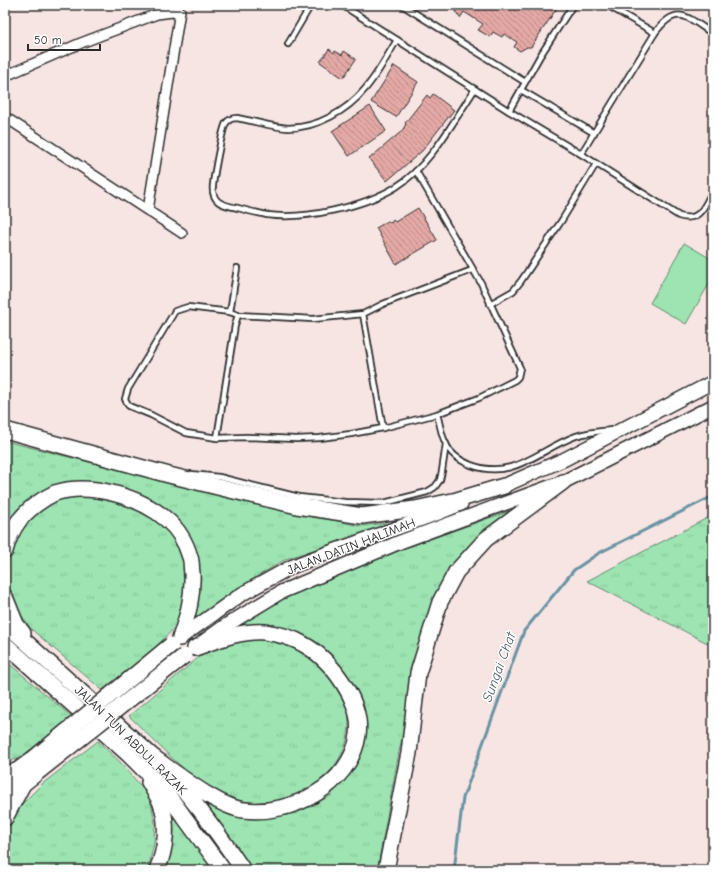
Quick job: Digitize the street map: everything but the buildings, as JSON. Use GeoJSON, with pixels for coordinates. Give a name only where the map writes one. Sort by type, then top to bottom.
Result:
{"type":"FeatureCollection","features":[{"type":"Feature","properties":{"kind":"main road","name":"JALAN DATIN HALIMAH"},"geometry":{"type":"LineString","coordinates":[[36,765],[175,641],[242,594],[291,567],[436,514],[504,486],[626,428],[713,382]]}},
{"type":"Feature","properties":{"kind":"main road","name":"JALAN DATIN HALIMAH"},"geometry":{"type":"LineString","coordinates":[[5,798],[12,777],[36,765],[225,626],[281,592],[400,542],[563,482],[713,406]]}},
{"type":"Feature","properties":{"kind":"main road"},"geometry":{"type":"LineString","coordinates":[[5,430],[169,475],[297,506],[362,516],[422,508],[457,500],[504,486]]}},
{"type":"Feature","properties":{"kind":"main road"},"geometry":{"type":"LineString","coordinates":[[386,870],[409,753],[418,672],[440,602],[456,572],[486,539],[563,482]]}},
{"type":"Feature","properties":{"kind":"main road"},"geometry":{"type":"LineString","coordinates":[[5,551],[8,539],[18,520],[34,505],[54,494],[79,489],[108,492],[135,500],[152,509],[167,520],[182,537],[191,559],[193,589],[188,616],[175,641]]}},
{"type":"Feature","properties":{"kind":"main road"},"geometry":{"type":"LineString","coordinates":[[5,597],[16,624],[35,650]]}},
{"type":"Feature","properties":{"kind":"main road","name":"JALAN TUN ABDUL RAZAK"},"geometry":{"type":"LineString","coordinates":[[5,622],[153,757],[189,796],[220,836],[243,870]]}},
{"type":"Feature","properties":{"kind":"main road"},"geometry":{"type":"LineString","coordinates":[[153,757],[213,798],[228,806],[244,810],[266,810],[301,802],[315,794],[331,783],[345,767],[353,753],[359,726],[350,694],[338,674],[321,657],[304,644],[284,636],[264,632],[246,633],[189,652]]}},
{"type":"Feature","properties":{"kind":"main road","name":"JALAN TUN ABDUL RAZAK"},"geometry":{"type":"LineString","coordinates":[[7,647],[128,754],[166,791],[223,870]]}},
{"type":"Feature","properties":{"kind":"main road"},"geometry":{"type":"LineString","coordinates":[[128,754],[148,780],[160,801],[164,816],[164,846],[157,870]]}},
{"type":"Feature","properties":{"kind":"main road"},"geometry":{"type":"LineString","coordinates":[[5,818],[12,777]]}},
{"type":"Feature","properties":{"kind":"street"},"geometry":{"type":"LineString","coordinates":[[5,76],[82,43],[157,14],[180,11],[148,210]]}},
{"type":"Feature","properties":{"kind":"street"},"geometry":{"type":"LineString","coordinates":[[5,117],[182,233]]}},
{"type":"Feature","properties":{"kind":"lane"},"geometry":{"type":"LineString","coordinates":[[288,44],[311,5]]}},
{"type":"Feature","properties":{"kind":"lane"},"geometry":{"type":"LineString","coordinates":[[342,5],[509,111],[581,154],[679,216],[693,218],[699,213],[713,190]]}},
{"type":"Feature","properties":{"kind":"lane"},"geometry":{"type":"LineString","coordinates":[[402,5],[525,82]]}},
{"type":"Feature","properties":{"kind":"lane"},"geometry":{"type":"LineString","coordinates":[[509,111],[525,82],[573,5]]}},
{"type":"Feature","properties":{"kind":"lane"},"geometry":{"type":"LineString","coordinates":[[608,5],[655,33]]}},
{"type":"Feature","properties":{"kind":"lane"},"geometry":{"type":"LineString","coordinates":[[581,154],[655,33],[667,20],[676,15],[685,17],[713,34]]}},
{"type":"Feature","properties":{"kind":"lane"},"geometry":{"type":"LineString","coordinates":[[397,40],[366,89],[351,103],[322,122],[287,128],[237,118],[232,118],[229,120],[224,129],[213,184],[215,199],[222,204],[255,212],[274,215],[306,215],[330,211],[374,198],[395,188],[416,171],[435,148],[475,89]]}},
{"type":"Feature","properties":{"kind":"lane"},"geometry":{"type":"LineString","coordinates":[[521,90],[594,133]]}},
{"type":"Feature","properties":{"kind":"lane"},"geometry":{"type":"LineString","coordinates":[[490,304],[513,291],[562,220],[596,164]]}},
{"type":"Feature","properties":{"kind":"lane"},"geometry":{"type":"LineString","coordinates":[[416,171],[472,270],[481,283],[520,368],[518,377],[515,380],[479,398],[437,414],[383,428],[351,434],[296,440],[246,437],[217,438],[186,433],[151,414],[129,406],[125,399],[128,389],[175,311],[188,307],[230,312],[238,315],[313,319],[364,314],[383,304],[472,270]]}},
{"type":"Feature","properties":{"kind":"lane"},"geometry":{"type":"LineString","coordinates":[[230,312],[237,268]]}},
{"type":"Feature","properties":{"kind":"lane"},"geometry":{"type":"LineString","coordinates":[[364,314],[383,428]]}},
{"type":"Feature","properties":{"kind":"lane"},"geometry":{"type":"LineString","coordinates":[[217,438],[235,325],[238,315]]}},
{"type":"Feature","properties":{"kind":"lane"},"geometry":{"type":"LineString","coordinates":[[437,414],[446,444],[454,455],[465,462],[478,467],[496,469],[512,468],[576,437],[592,432],[626,428]]}},
{"type":"Feature","properties":{"kind":"lane"},"geometry":{"type":"LineString","coordinates":[[169,475],[194,474],[219,477],[298,497],[344,502],[384,502],[426,492],[435,487],[440,480],[446,444]]}},
{"type":"Feature","properties":{"kind":"green space"},"geometry":{"type":"Polygon","coordinates":[[[684,243],[713,260],[713,277],[686,324],[650,303],[684,243]]]}},
{"type":"Feature","properties":{"kind":"green space"},"geometry":{"type":"Polygon","coordinates":[[[5,441],[225,496],[360,526],[397,522],[286,559],[243,585],[191,624],[198,601],[201,577],[195,550],[166,510],[70,485],[5,533],[5,441]]]}},
{"type":"Feature","properties":{"kind":"green space"},"geometry":{"type":"Polygon","coordinates":[[[89,494],[147,509],[174,533],[189,573],[179,623],[152,651],[102,690],[30,628],[13,603],[7,578],[8,552],[19,530],[40,508],[64,496],[89,494]]]}},
{"type":"Feature","properties":{"kind":"green space"},"geometry":{"type":"Polygon","coordinates":[[[526,505],[458,564],[424,636],[399,752],[377,870],[249,870],[199,798],[266,817],[297,813],[330,796],[352,771],[364,736],[361,705],[355,688],[327,654],[298,635],[217,639],[269,604],[363,563],[526,505]]]}},
{"type":"Feature","properties":{"kind":"green space"},"geometry":{"type":"Polygon","coordinates":[[[713,515],[713,646],[587,581],[713,515]]]}},
{"type":"Feature","properties":{"kind":"green space"},"geometry":{"type":"Polygon","coordinates":[[[250,638],[281,641],[309,652],[336,681],[344,696],[348,712],[349,728],[346,744],[339,759],[329,773],[299,796],[280,802],[262,803],[244,801],[216,792],[183,768],[129,716],[205,652],[223,643],[250,638]]]}},
{"type":"Feature","properties":{"kind":"green space"},"geometry":{"type":"Polygon","coordinates":[[[5,660],[72,717],[22,756],[5,764],[5,660]]]}},
{"type":"Feature","properties":{"kind":"green space"},"geometry":{"type":"Polygon","coordinates":[[[98,741],[122,764],[150,797],[155,823],[154,843],[148,870],[5,870],[5,832],[21,805],[42,784],[98,741]]]}},
{"type":"Feature","properties":{"kind":"green space"},"geometry":{"type":"Polygon","coordinates":[[[168,805],[215,870],[160,870],[168,805]]]}},
{"type":"Feature","properties":{"kind":"waterway","name":"Sungai Chat"},"geometry":{"type":"LineString","coordinates":[[454,870],[463,798],[524,631],[574,570],[599,553],[713,496]]}}]}
